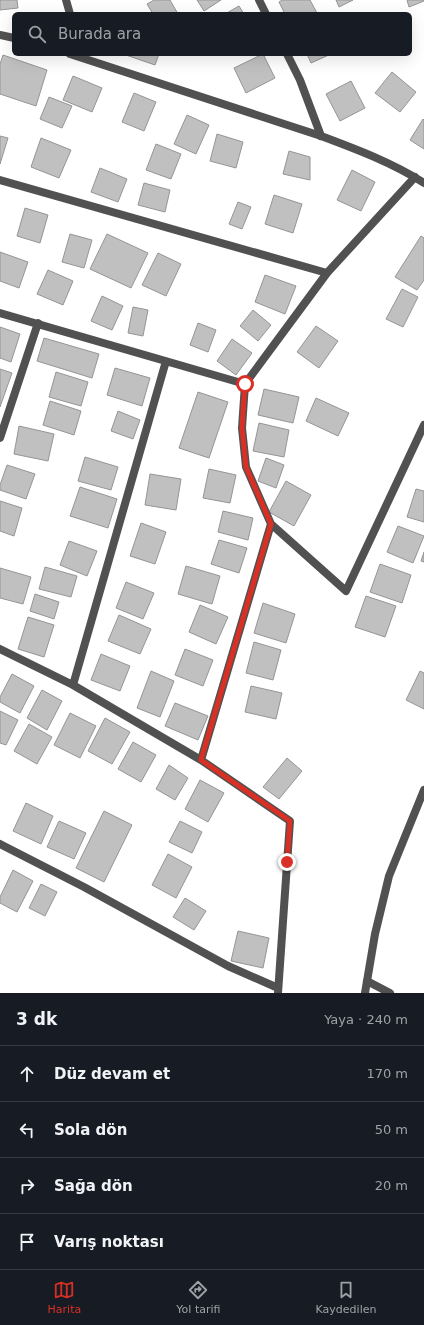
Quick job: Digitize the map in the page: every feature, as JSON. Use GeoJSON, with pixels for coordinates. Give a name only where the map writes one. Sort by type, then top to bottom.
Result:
{"type":"FeatureCollection","features":[{"type":"Feature","properties":{"kind":"street"},"geometry":{"type":"LineString","coordinates":[[66,0],[69,12]]}},
{"type":"Feature","properties":{"kind":"street"},"geometry":{"type":"LineString","coordinates":[[259,0],[265,12]]}},
{"type":"Feature","properties":{"kind":"street"},"geometry":{"type":"LineString","coordinates":[[0,35],[12,38]]}},
{"type":"Feature","properties":{"kind":"street"},"geometry":{"type":"LineString","coordinates":[[81,56],[321,136],[357,150],[415,177],[424,183]]}},
{"type":"Feature","properties":{"kind":"street"},"geometry":{"type":"LineString","coordinates":[[288,56],[300,80],[321,136]]}},
{"type":"Feature","properties":{"kind":"street"},"geometry":{"type":"LineString","coordinates":[[415,177],[327,273],[245,384],[242,428],[246,467],[271,524],[346,591],[424,425]]}},
{"type":"Feature","properties":{"kind":"street"},"geometry":{"type":"LineString","coordinates":[[0,180],[327,273]]}},
{"type":"Feature","properties":{"kind":"street"},"geometry":{"type":"LineString","coordinates":[[0,313],[245,384]]}},
{"type":"Feature","properties":{"kind":"street"},"geometry":{"type":"LineString","coordinates":[[0,438],[38,323]]}},
{"type":"Feature","properties":{"kind":"street"},"geometry":{"type":"LineString","coordinates":[[73,685],[166,361]]}},
{"type":"Feature","properties":{"kind":"street"},"geometry":{"type":"LineString","coordinates":[[201,760],[271,524]]}},
{"type":"Feature","properties":{"kind":"street"},"geometry":{"type":"LineString","coordinates":[[0,649],[73,685],[201,760],[290,821],[278,991],[228,966],[84,887],[0,844]]}},
{"type":"Feature","properties":{"kind":"street"},"geometry":{"type":"LineString","coordinates":[[365,993],[375,934],[389,876],[423,794]]}},
{"type":"Feature","properties":{"kind":"street"},"geometry":{"type":"LineString","coordinates":[[367,981],[390,993]]}},
{"type":"Feature","properties":{"kind":"building"},"geometry":{"type":"Polygon","coordinates":[[[0,0],[17,0],[18,8],[0,10],[0,0]]]}},
{"type":"Feature","properties":{"kind":"building"},"geometry":{"type":"Polygon","coordinates":[[[154,0],[170,0],[177,12],[152,12],[147,4],[154,0]]]}},
{"type":"Feature","properties":{"kind":"building"},"geometry":{"type":"Polygon","coordinates":[[[197,0],[221,0],[204,11],[197,0]]]}},
{"type":"Feature","properties":{"kind":"building"},"geometry":{"type":"Polygon","coordinates":[[[282,0],[310,0],[316,12],[284,12],[279,2],[282,0]]]}},
{"type":"Feature","properties":{"kind":"building"},"geometry":{"type":"Polygon","coordinates":[[[336,0],[353,0],[339,7],[336,0]]]}},
{"type":"Feature","properties":{"kind":"building"},"geometry":{"type":"Polygon","coordinates":[[[407,0],[424,0],[424,1],[409,7],[407,0]]]}},
{"type":"Feature","properties":{"kind":"building"},"geometry":{"type":"Polygon","coordinates":[[[239,6],[243,12],[228,12],[239,6]]]}},
{"type":"Feature","properties":{"kind":"building"},"geometry":{"type":"Polygon","coordinates":[[[3,55],[47,70],[36,106],[0,94],[0,64],[3,55]]]}},
{"type":"Feature","properties":{"kind":"building"},"geometry":{"type":"Polygon","coordinates":[[[129,56],[158,56],[155,65],[129,56]]]}},
{"type":"Feature","properties":{"kind":"building"},"geometry":{"type":"Polygon","coordinates":[[[259,56],[264,56],[275,78],[246,93],[234,68],[259,56]]]}},
{"type":"Feature","properties":{"kind":"building"},"geometry":{"type":"Polygon","coordinates":[[[308,56],[327,56],[311,63],[308,56]]]}},
{"type":"Feature","properties":{"kind":"building"},"geometry":{"type":"Polygon","coordinates":[[[392,72],[416,92],[400,112],[375,93],[392,72]]]}},
{"type":"Feature","properties":{"kind":"building"},"geometry":{"type":"Polygon","coordinates":[[[73,76],[102,88],[92,112],[63,100],[73,76]]]}},
{"type":"Feature","properties":{"kind":"building"},"geometry":{"type":"Polygon","coordinates":[[[351,81],[365,108],[340,121],[326,94],[351,81]]]}},
{"type":"Feature","properties":{"kind":"building"},"geometry":{"type":"Polygon","coordinates":[[[134,93],[156,102],[144,131],[122,122],[134,93]]]}},
{"type":"Feature","properties":{"kind":"building"},"geometry":{"type":"Polygon","coordinates":[[[49,97],[72,106],[62,128],[40,119],[49,97]]]}},
{"type":"Feature","properties":{"kind":"building"},"geometry":{"type":"Polygon","coordinates":[[[187,115],[209,125],[196,154],[174,144],[187,115]]]}},
{"type":"Feature","properties":{"kind":"building"},"geometry":{"type":"Polygon","coordinates":[[[423,119],[424,120],[424,149],[410,140],[423,119]]]}},
{"type":"Feature","properties":{"kind":"building"},"geometry":{"type":"Polygon","coordinates":[[[217,134],[243,142],[236,168],[210,161],[217,134]]]}},
{"type":"Feature","properties":{"kind":"building"},"geometry":{"type":"Polygon","coordinates":[[[0,136],[8,138],[0,164],[0,136]]]}},
{"type":"Feature","properties":{"kind":"building"},"geometry":{"type":"Polygon","coordinates":[[[41,138],[71,150],[59,178],[31,167],[41,138]]]}},
{"type":"Feature","properties":{"kind":"building"},"geometry":{"type":"Polygon","coordinates":[[[156,144],[181,154],[171,179],[146,170],[156,144]]]}},
{"type":"Feature","properties":{"kind":"building"},"geometry":{"type":"Polygon","coordinates":[[[289,151],[310,157],[310,180],[283,174],[289,151]]]}},
{"type":"Feature","properties":{"kind":"building"},"geometry":{"type":"Polygon","coordinates":[[[100,168],[127,179],[118,202],[91,192],[100,168]]]}},
{"type":"Feature","properties":{"kind":"building"},"geometry":{"type":"Polygon","coordinates":[[[352,170],[375,182],[361,211],[337,200],[352,170]]]}},
{"type":"Feature","properties":{"kind":"building"},"geometry":{"type":"Polygon","coordinates":[[[144,183],[170,190],[165,212],[138,205],[144,183]]]}},
{"type":"Feature","properties":{"kind":"building"},"geometry":{"type":"Polygon","coordinates":[[[274,195],[302,204],[293,233],[265,224],[274,195]]]}},
{"type":"Feature","properties":{"kind":"building"},"geometry":{"type":"Polygon","coordinates":[[[238,202],[251,207],[242,229],[229,224],[238,202]]]}},
{"type":"Feature","properties":{"kind":"building"},"geometry":{"type":"Polygon","coordinates":[[[25,208],[48,215],[40,243],[17,236],[25,208]]]}},
{"type":"Feature","properties":{"kind":"building"},"geometry":{"type":"Polygon","coordinates":[[[70,234],[92,240],[84,268],[62,262],[70,234]]]}},
{"type":"Feature","properties":{"kind":"building"},"geometry":{"type":"Polygon","coordinates":[[[107,234],[148,253],[131,288],[90,269],[107,234]]]}},
{"type":"Feature","properties":{"kind":"building"},"geometry":{"type":"Polygon","coordinates":[[[421,236],[424,238],[424,280],[417,290],[395,277],[421,236]]]}},
{"type":"Feature","properties":{"kind":"building"},"geometry":{"type":"Polygon","coordinates":[[[0,252],[28,262],[19,288],[0,281],[0,252]]]}},
{"type":"Feature","properties":{"kind":"building"},"geometry":{"type":"Polygon","coordinates":[[[158,253],[181,264],[166,296],[142,285],[158,253]]]}},
{"type":"Feature","properties":{"kind":"building"},"geometry":{"type":"Polygon","coordinates":[[[48,270],[73,281],[63,305],[37,294],[48,270]]]}},
{"type":"Feature","properties":{"kind":"building"},"geometry":{"type":"Polygon","coordinates":[[[265,275],[296,286],[285,314],[255,302],[265,275]]]}},
{"type":"Feature","properties":{"kind":"building"},"geometry":{"type":"Polygon","coordinates":[[[402,289],[418,297],[403,327],[386,319],[402,289]]]}},
{"type":"Feature","properties":{"kind":"building"},"geometry":{"type":"Polygon","coordinates":[[[102,296],[123,306],[112,330],[91,321],[102,296]]]}},
{"type":"Feature","properties":{"kind":"building"},"geometry":{"type":"Polygon","coordinates":[[[133,307],[148,310],[143,336],[128,333],[133,307]]]}},
{"type":"Feature","properties":{"kind":"building"},"geometry":{"type":"Polygon","coordinates":[[[253,310],[271,325],[258,341],[240,326],[253,310]]]}},
{"type":"Feature","properties":{"kind":"building"},"geometry":{"type":"Polygon","coordinates":[[[198,323],[216,330],[208,352],[190,345],[198,323]]]}},
{"type":"Feature","properties":{"kind":"building"},"geometry":{"type":"Polygon","coordinates":[[[316,326],[338,341],[319,368],[297,352],[316,326]]]}},
{"type":"Feature","properties":{"kind":"building"},"geometry":{"type":"Polygon","coordinates":[[[0,327],[20,334],[11,362],[0,358],[0,327]]]}},
{"type":"Feature","properties":{"kind":"building"},"geometry":{"type":"Polygon","coordinates":[[[44,338],[99,354],[92,378],[37,361],[44,338]]]}},
{"type":"Feature","properties":{"kind":"building"},"geometry":{"type":"Polygon","coordinates":[[[232,339],[252,353],[236,375],[217,361],[232,339]]]}},
{"type":"Feature","properties":{"kind":"building"},"geometry":{"type":"Polygon","coordinates":[[[115,368],[150,378],[142,406],[107,395],[115,368]]]}},
{"type":"Feature","properties":{"kind":"building"},"geometry":{"type":"Polygon","coordinates":[[[0,369],[12,373],[0,407],[0,369]]]}},
{"type":"Feature","properties":{"kind":"building"},"geometry":{"type":"Polygon","coordinates":[[[56,372],[88,382],[81,406],[49,397],[56,372]]]}},
{"type":"Feature","properties":{"kind":"building"},"geometry":{"type":"Polygon","coordinates":[[[264,389],[299,397],[293,423],[258,415],[264,389]]]}},
{"type":"Feature","properties":{"kind":"building"},"geometry":{"type":"Polygon","coordinates":[[[198,392],[228,402],[209,458],[179,448],[198,392]]]}},
{"type":"Feature","properties":{"kind":"building"},"geometry":{"type":"Polygon","coordinates":[[[316,398],[349,413],[338,436],[306,421],[316,398]]]}},
{"type":"Feature","properties":{"kind":"building"},"geometry":{"type":"Polygon","coordinates":[[[50,401],[81,411],[74,435],[43,425],[50,401]]]}},
{"type":"Feature","properties":{"kind":"building"},"geometry":{"type":"Polygon","coordinates":[[[118,411],[140,420],[133,439],[111,431],[118,411]]]}},
{"type":"Feature","properties":{"kind":"building"},"geometry":{"type":"Polygon","coordinates":[[[259,423],[289,430],[284,457],[253,451],[259,423]]]}},
{"type":"Feature","properties":{"kind":"building"},"geometry":{"type":"Polygon","coordinates":[[[19,426],[54,434],[48,461],[14,454],[19,426]]]}},
{"type":"Feature","properties":{"kind":"building"},"geometry":{"type":"Polygon","coordinates":[[[85,457],[118,467],[111,490],[78,481],[85,457]]]}},
{"type":"Feature","properties":{"kind":"building"},"geometry":{"type":"Polygon","coordinates":[[[266,458],[284,465],[276,488],[258,481],[266,458]]]}},
{"type":"Feature","properties":{"kind":"building"},"geometry":{"type":"Polygon","coordinates":[[[7,465],[35,474],[26,499],[0,490],[0,485],[7,465]]]}},
{"type":"Feature","properties":{"kind":"building"},"geometry":{"type":"Polygon","coordinates":[[[209,469],[236,475],[230,503],[203,498],[209,469]]]}},
{"type":"Feature","properties":{"kind":"building"},"geometry":{"type":"Polygon","coordinates":[[[150,474],[181,479],[176,510],[145,505],[150,474]]]}},
{"type":"Feature","properties":{"kind":"building"},"geometry":{"type":"Polygon","coordinates":[[[286,481],[311,495],[294,526],[269,512],[286,481]]]}},
{"type":"Feature","properties":{"kind":"building"},"geometry":{"type":"Polygon","coordinates":[[[80,487],[117,499],[108,528],[70,516],[80,487]]]}},
{"type":"Feature","properties":{"kind":"building"},"geometry":{"type":"Polygon","coordinates":[[[416,489],[424,491],[424,522],[407,517],[416,489]]]}},
{"type":"Feature","properties":{"kind":"building"},"geometry":{"type":"Polygon","coordinates":[[[0,501],[22,508],[14,536],[0,531],[0,501]]]}},
{"type":"Feature","properties":{"kind":"building"},"geometry":{"type":"Polygon","coordinates":[[[223,511],[253,518],[248,540],[218,532],[223,511]]]}},
{"type":"Feature","properties":{"kind":"building"},"geometry":{"type":"Polygon","coordinates":[[[141,523],[166,532],[155,564],[130,556],[141,523]]]}},
{"type":"Feature","properties":{"kind":"building"},"geometry":{"type":"Polygon","coordinates":[[[398,526],[424,536],[413,563],[387,552],[398,526]]]}},
{"type":"Feature","properties":{"kind":"building"},"geometry":{"type":"Polygon","coordinates":[[[219,540],[247,548],[239,573],[211,564],[219,540]]]}},
{"type":"Feature","properties":{"kind":"building"},"geometry":{"type":"Polygon","coordinates":[[[69,541],[97,551],[87,576],[60,565],[69,541]]]}},
{"type":"Feature","properties":{"kind":"building"},"geometry":{"type":"Polygon","coordinates":[[[424,552],[424,562],[421,561],[424,552]]]}},
{"type":"Feature","properties":{"kind":"building"},"geometry":{"type":"Polygon","coordinates":[[[380,564],[411,575],[402,603],[370,592],[380,564]]]}},
{"type":"Feature","properties":{"kind":"building"},"geometry":{"type":"Polygon","coordinates":[[[186,566],[220,576],[212,604],[178,594],[186,566]]]}},
{"type":"Feature","properties":{"kind":"building"},"geometry":{"type":"Polygon","coordinates":[[[45,567],[77,576],[71,597],[39,589],[45,567]]]}},
{"type":"Feature","properties":{"kind":"building"},"geometry":{"type":"Polygon","coordinates":[[[0,568],[31,577],[23,604],[0,598],[0,568]]]}},
{"type":"Feature","properties":{"kind":"building"},"geometry":{"type":"Polygon","coordinates":[[[126,582],[154,593],[143,619],[116,608],[126,582]]]}},
{"type":"Feature","properties":{"kind":"building"},"geometry":{"type":"Polygon","coordinates":[[[35,594],[59,602],[54,619],[30,611],[35,594]]]}},
{"type":"Feature","properties":{"kind":"building"},"geometry":{"type":"Polygon","coordinates":[[[366,596],[396,606],[385,637],[355,627],[366,596]]]}},
{"type":"Feature","properties":{"kind":"building"},"geometry":{"type":"Polygon","coordinates":[[[263,603],[295,614],[286,643],[254,633],[263,603]]]}},
{"type":"Feature","properties":{"kind":"building"},"geometry":{"type":"Polygon","coordinates":[[[200,605],[228,617],[216,644],[189,632],[200,605]]]}},
{"type":"Feature","properties":{"kind":"building"},"geometry":{"type":"Polygon","coordinates":[[[119,615],[151,629],[140,654],[108,641],[119,615]]]}},
{"type":"Feature","properties":{"kind":"building"},"geometry":{"type":"Polygon","coordinates":[[[28,617],[54,625],[44,657],[18,649],[28,617]]]}},
{"type":"Feature","properties":{"kind":"building"},"geometry":{"type":"Polygon","coordinates":[[[254,642],[281,650],[273,680],[246,673],[254,642]]]}},
{"type":"Feature","properties":{"kind":"building"},"geometry":{"type":"Polygon","coordinates":[[[185,649],[213,660],[203,686],[175,675],[185,649]]]}},
{"type":"Feature","properties":{"kind":"building"},"geometry":{"type":"Polygon","coordinates":[[[101,654],[130,666],[120,691],[91,680],[101,654]]]}},
{"type":"Feature","properties":{"kind":"building"},"geometry":{"type":"Polygon","coordinates":[[[151,671],[174,681],[160,717],[137,708],[151,671]]]}},
{"type":"Feature","properties":{"kind":"building"},"geometry":{"type":"Polygon","coordinates":[[[420,671],[424,673],[424,709],[406,700],[420,671]]]}},
{"type":"Feature","properties":{"kind":"building"},"geometry":{"type":"Polygon","coordinates":[[[12,674],[34,686],[20,713],[0,702],[0,697],[12,674]]]}},
{"type":"Feature","properties":{"kind":"building"},"geometry":{"type":"Polygon","coordinates":[[[251,686],[282,693],[276,719],[245,712],[251,686]]]}},
{"type":"Feature","properties":{"kind":"building"},"geometry":{"type":"Polygon","coordinates":[[[42,690],[62,701],[47,730],[27,718],[42,690]]]}},
{"type":"Feature","properties":{"kind":"building"},"geometry":{"type":"Polygon","coordinates":[[[175,703],[208,716],[198,740],[165,726],[175,703]]]}},
{"type":"Feature","properties":{"kind":"building"},"geometry":{"type":"Polygon","coordinates":[[[0,711],[18,720],[6,745],[0,743],[0,711]]]}},
{"type":"Feature","properties":{"kind":"building"},"geometry":{"type":"Polygon","coordinates":[[[70,713],[96,726],[80,758],[54,745],[70,713]]]}},
{"type":"Feature","properties":{"kind":"building"},"geometry":{"type":"Polygon","coordinates":[[[105,718],[130,732],[112,764],[88,751],[105,718]]]}},
{"type":"Feature","properties":{"kind":"building"},"geometry":{"type":"Polygon","coordinates":[[[29,724],[52,737],[37,764],[14,751],[29,724]]]}},
{"type":"Feature","properties":{"kind":"building"},"geometry":{"type":"Polygon","coordinates":[[[133,742],[156,755],[141,782],[118,769],[133,742]]]}},
{"type":"Feature","properties":{"kind":"building"},"geometry":{"type":"Polygon","coordinates":[[[287,758],[302,771],[279,799],[263,787],[287,758]]]}},
{"type":"Feature","properties":{"kind":"building"},"geometry":{"type":"Polygon","coordinates":[[[169,765],[188,778],[175,800],[156,789],[169,765]]]}},
{"type":"Feature","properties":{"kind":"building"},"geometry":{"type":"Polygon","coordinates":[[[200,780],[224,793],[208,822],[185,809],[200,780]]]}},
{"type":"Feature","properties":{"kind":"building"},"geometry":{"type":"Polygon","coordinates":[[[26,803],[53,816],[41,844],[13,831],[26,803]]]}},
{"type":"Feature","properties":{"kind":"building"},"geometry":{"type":"Polygon","coordinates":[[[104,811],[132,825],[104,882],[76,868],[104,811]]]}},
{"type":"Feature","properties":{"kind":"building"},"geometry":{"type":"Polygon","coordinates":[[[59,821],[86,833],[74,859],[47,847],[59,821]]]}},
{"type":"Feature","properties":{"kind":"building"},"geometry":{"type":"Polygon","coordinates":[[[180,821],[202,832],[192,853],[169,842],[180,821]]]}},
{"type":"Feature","properties":{"kind":"building"},"geometry":{"type":"Polygon","coordinates":[[[168,854],[192,867],[176,898],[152,885],[168,854]]]}},
{"type":"Feature","properties":{"kind":"building"},"geometry":{"type":"Polygon","coordinates":[[[13,870],[33,881],[17,912],[0,903],[0,897],[13,870]]]}},
{"type":"Feature","properties":{"kind":"building"},"geometry":{"type":"Polygon","coordinates":[[[41,884],[57,892],[45,916],[29,908],[41,884]]]}},
{"type":"Feature","properties":{"kind":"building"},"geometry":{"type":"Polygon","coordinates":[[[185,898],[206,911],[194,930],[173,917],[185,898]]]}},
{"type":"Feature","properties":{"kind":"building"},"geometry":{"type":"Polygon","coordinates":[[[238,931],[269,938],[263,968],[231,961],[238,931]]]}},
{"type":"Feature","properties":{"kind":"route"},"geometry":{"type":"LineString","coordinates":[[245,384],[242,428],[246,467],[271,524],[201,760],[290,821],[287,862]]}}]}
